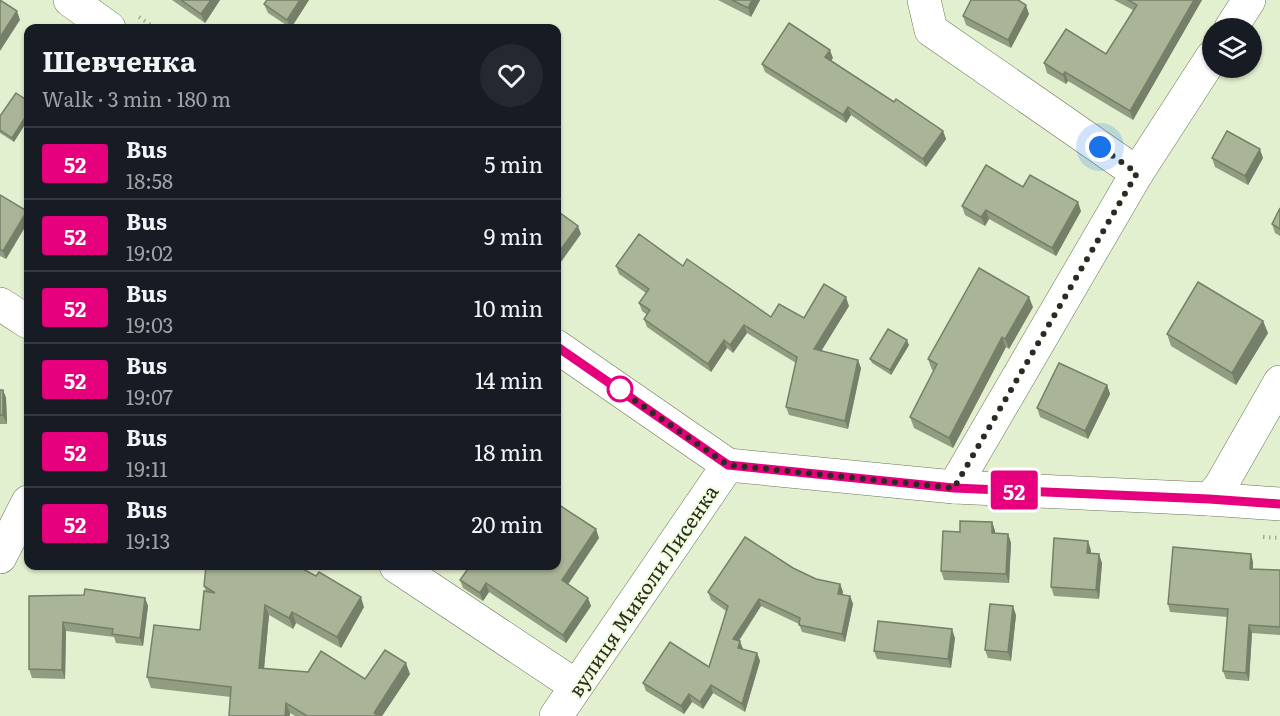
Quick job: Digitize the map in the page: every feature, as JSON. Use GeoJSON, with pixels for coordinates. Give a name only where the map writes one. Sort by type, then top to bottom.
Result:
{"type":"FeatureCollection","features":[{"type":"Feature","properties":{"kind":"street"},"geometry":{"type":"LineString","coordinates":[[70,0],[103,24]]}},
{"type":"Feature","properties":{"kind":"street"},"geometry":{"type":"LineString","coordinates":[[924,0],[931,30],[1137,173]]}},
{"type":"Feature","properties":{"kind":"street"},"geometry":{"type":"LineString","coordinates":[[1237,18],[1249,0]]}},
{"type":"Feature","properties":{"kind":"street"},"geometry":{"type":"LineString","coordinates":[[954,488],[1137,173],[1202,72]]}},
{"type":"Feature","properties":{"kind":"street"},"geometry":{"type":"LineString","coordinates":[[0,304],[24,319]]}},
{"type":"Feature","properties":{"kind":"street"},"geometry":{"type":"LineString","coordinates":[[561,349],[728,465],[954,488],[1280,504]]}},
{"type":"Feature","properties":{"kind":"street"},"geometry":{"type":"LineString","coordinates":[[1209,499],[1220,487],[1280,382]]}},
{"type":"Feature","properties":{"kind":"street","name":"вулиця Миколи Лисенка"},"geometry":{"type":"LineString","coordinates":[[556,716],[728,465]]}},
{"type":"Feature","properties":{"kind":"street"},"geometry":{"type":"LineString","coordinates":[[0,557],[24,510]]}},
{"type":"Feature","properties":{"kind":"street"},"geometry":{"type":"LineString","coordinates":[[402,570],[576,686]]}},
{"type":"Feature","properties":{"kind":"building"},"geometry":{"type":"Polygon","coordinates":[[[0,0],[17,11],[0,37],[0,0]]]}},
{"type":"Feature","properties":{"kind":"building"},"geometry":{"type":"Polygon","coordinates":[[[181,0],[211,0],[201,14],[181,0]]]}},
{"type":"Feature","properties":{"kind":"building"},"geometry":{"type":"Polygon","coordinates":[[[267,0],[300,0],[287,20],[264,4],[267,0]]]}},
{"type":"Feature","properties":{"kind":"building"},"geometry":{"type":"Polygon","coordinates":[[[732,0],[752,0],[748,8],[732,0]]]}},
{"type":"Feature","properties":{"kind":"building"},"geometry":{"type":"Polygon","coordinates":[[[971,0],[1018,0],[1026,5],[1008,40],[963,16],[971,0]]]}},
{"type":"Feature","properties":{"kind":"building"},"geometry":{"type":"Polygon","coordinates":[[[1128,0],[1194,0],[1130,111],[1065,72],[1063,75],[1044,63],[1066,29],[1106,54],[1137,5],[1128,0]]]}},
{"type":"Feature","properties":{"kind":"building"},"geometry":{"type":"Polygon","coordinates":[[[789,23],[830,50],[825,57],[894,102],[896,99],[943,131],[923,159],[848,107],[843,115],[762,64],[789,23]]]}},
{"type":"Feature","properties":{"kind":"building"},"geometry":{"type":"Polygon","coordinates":[[[16,93],[24,98],[24,119],[12,138],[0,130],[0,116],[16,93]]]}},
{"type":"Feature","properties":{"kind":"building"},"geometry":{"type":"Polygon","coordinates":[[[1227,131],[1260,149],[1245,176],[1212,158],[1227,131]]]}},
{"type":"Feature","properties":{"kind":"building"},"geometry":{"type":"Polygon","coordinates":[[[986,165],[1023,187],[1030,175],[1078,202],[1052,248],[986,210],[981,217],[962,206],[986,165]]]}},
{"type":"Feature","properties":{"kind":"building"},"geometry":{"type":"Polygon","coordinates":[[[0,195],[24,209],[24,216],[3,251],[0,249],[0,195]]]}},
{"type":"Feature","properties":{"kind":"building"},"geometry":{"type":"Polygon","coordinates":[[[1280,208],[1280,229],[1272,224],[1280,208]]]}},
{"type":"Feature","properties":{"kind":"building"},"geometry":{"type":"Polygon","coordinates":[[[561,214],[578,226],[561,249],[561,214]]]}},
{"type":"Feature","properties":{"kind":"building"},"geometry":{"type":"Polygon","coordinates":[[[639,234],[683,266],[687,259],[771,317],[779,304],[804,318],[824,284],[846,297],[814,349],[858,360],[845,421],[786,407],[797,357],[744,325],[730,345],[724,340],[708,364],[644,319],[650,310],[639,303],[649,289],[616,266],[639,234]]]}},
{"type":"Feature","properties":{"kind":"building"},"geometry":{"type":"Polygon","coordinates":[[[979,268],[1029,297],[1005,339],[1002,337],[949,438],[910,417],[937,364],[928,359],[979,268]]]}},
{"type":"Feature","properties":{"kind":"building"},"geometry":{"type":"Polygon","coordinates":[[[1198,282],[1263,321],[1232,373],[1167,334],[1198,282]]]}},
{"type":"Feature","properties":{"kind":"building"},"geometry":{"type":"Polygon","coordinates":[[[888,329],[907,340],[890,370],[870,359],[888,329]]]}},
{"type":"Feature","properties":{"kind":"building"},"geometry":{"type":"Polygon","coordinates":[[[1059,363],[1107,385],[1085,431],[1037,408],[1059,363]]]}},
{"type":"Feature","properties":{"kind":"building"},"geometry":{"type":"Polygon","coordinates":[[[0,390],[3,390],[3,415],[0,415],[0,390]]]}},
{"type":"Feature","properties":{"kind":"building"},"geometry":{"type":"Polygon","coordinates":[[[561,506],[596,529],[562,580],[588,598],[563,635],[486,583],[480,593],[460,580],[467,570],[561,570],[561,506]]]}},
{"type":"Feature","properties":{"kind":"building"},"geometry":{"type":"Polygon","coordinates":[[[960,521],[992,522],[992,533],[1008,534],[1006,574],[941,571],[943,531],[960,532],[960,521]]]}},
{"type":"Feature","properties":{"kind":"building"},"geometry":{"type":"Polygon","coordinates":[[[745,537],[793,568],[816,579],[840,584],[838,594],[850,596],[842,634],[799,625],[800,618],[759,599],[733,639],[740,641],[738,648],[757,653],[742,704],[711,685],[700,702],[689,694],[681,706],[643,683],[670,642],[709,667],[728,606],[708,592],[745,537]]]}},
{"type":"Feature","properties":{"kind":"building"},"geometry":{"type":"Polygon","coordinates":[[[1054,538],[1088,541],[1087,553],[1099,554],[1096,590],[1051,587],[1054,538]]]}},
{"type":"Feature","properties":{"kind":"building"},"geometry":{"type":"Polygon","coordinates":[[[1173,547],[1251,554],[1250,569],[1280,570],[1280,627],[1249,625],[1246,673],[1223,671],[1228,609],[1168,604],[1173,547]]]}},
{"type":"Feature","properties":{"kind":"building"},"geometry":{"type":"Polygon","coordinates":[[[206,570],[305,570],[316,576],[319,572],[361,597],[337,637],[292,612],[289,618],[265,605],[259,668],[308,672],[321,651],[365,679],[385,650],[406,663],[374,713],[379,716],[307,716],[286,703],[285,716],[229,716],[231,687],[147,677],[154,625],[200,630],[204,591],[215,593],[204,586],[206,570]]]}},
{"type":"Feature","properties":{"kind":"building"},"geometry":{"type":"Polygon","coordinates":[[[85,589],[145,598],[140,638],[112,634],[113,629],[63,622],[62,670],[29,669],[29,596],[84,595],[85,589]]]}},
{"type":"Feature","properties":{"kind":"building"},"geometry":{"type":"Polygon","coordinates":[[[990,604],[1013,606],[1008,652],[985,650],[990,604]]]}},
{"type":"Feature","properties":{"kind":"building"},"geometry":{"type":"Polygon","coordinates":[[[878,621],[952,629],[948,659],[874,651],[878,621]]]}},
{"type":"Feature","properties":{"kind":"bus line","name":"52"},"geometry":{"type":"LineString","coordinates":[[561,349],[728,465],[954,488],[1280,504]]}},
{"type":"Feature","properties":{"kind":"route"},"geometry":{"type":"LineString","coordinates":[[620,389],[614,386],[728,465],[954,488],[1137,173],[1100,147]]}}]}
